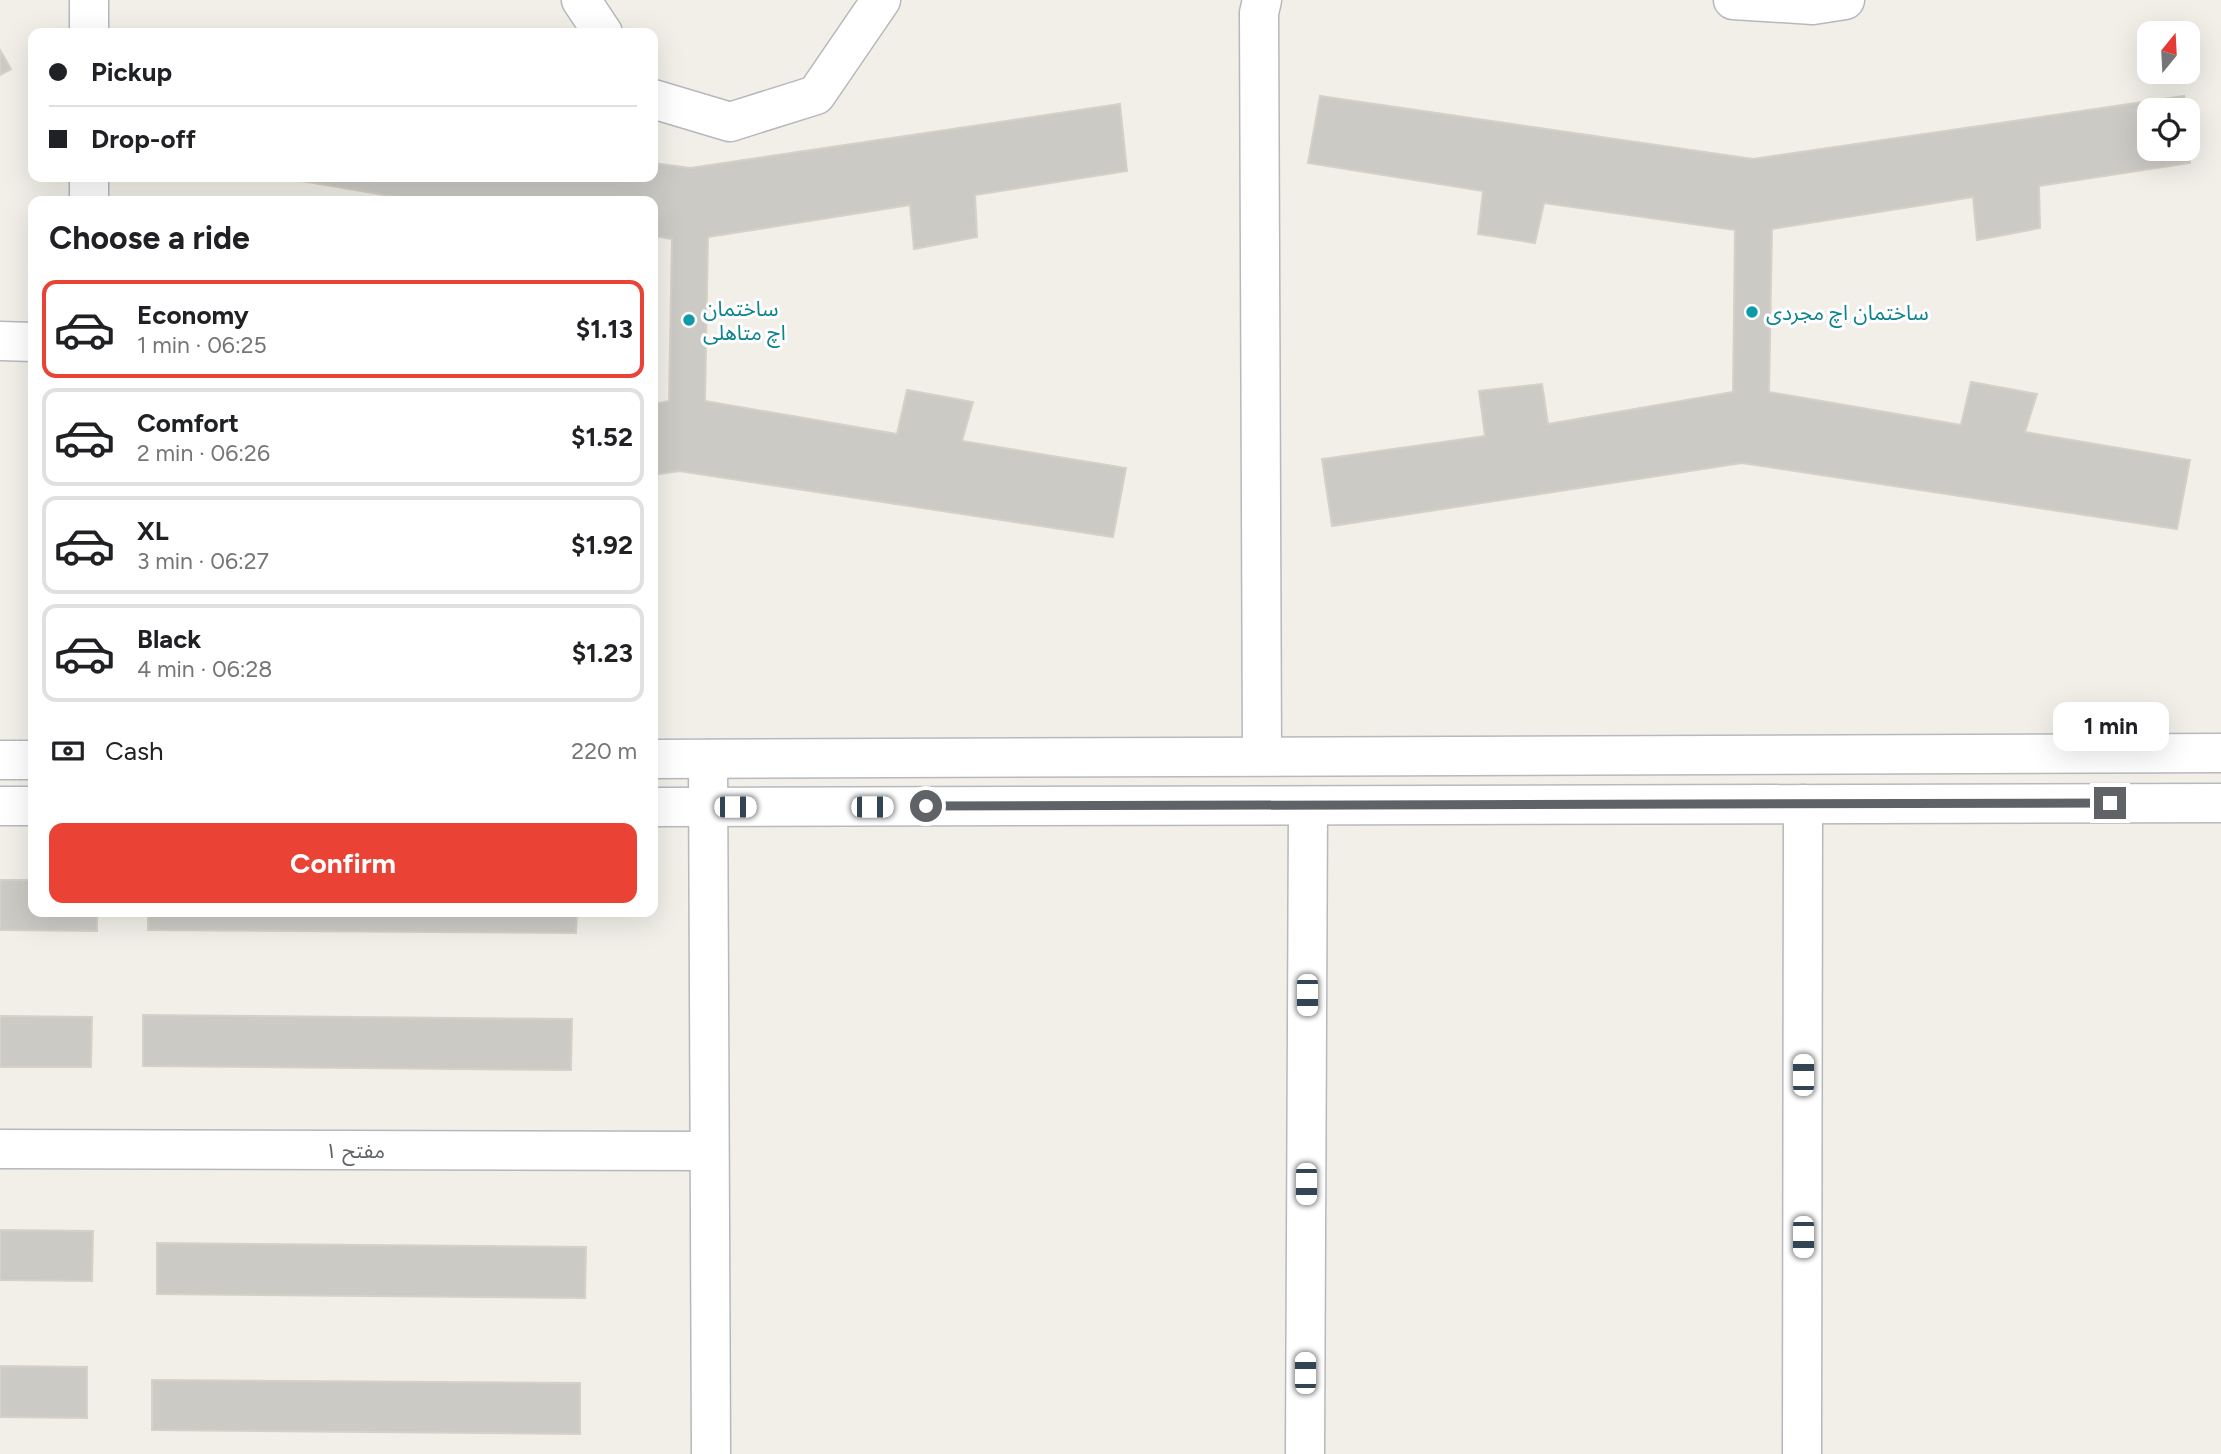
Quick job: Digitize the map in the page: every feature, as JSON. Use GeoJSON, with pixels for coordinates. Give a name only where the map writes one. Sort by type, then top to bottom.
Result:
{"type":"FeatureCollection","features":[{"type":"Feature","properties":{"kind":"street"},"geometry":{"type":"LineString","coordinates":[[89,0],[89,28]]}},
{"type":"Feature","properties":{"kind":"street"},"geometry":{"type":"LineString","coordinates":[[581,0],[600,28]]}},
{"type":"Feature","properties":{"kind":"street"},"geometry":{"type":"LineString","coordinates":[[658,100],[730,122],[816,95],[881,0]]}},
{"type":"Feature","properties":{"kind":"street"},"geometry":{"type":"LineString","coordinates":[[1262,0],[1259,13],[1257,159],[1262,756]]}},
{"type":"Feature","properties":{"kind":"street"},"geometry":{"type":"LineString","coordinates":[[1748,1],[1824,2]]}},
{"type":"Feature","properties":{"kind":"street"},"geometry":{"type":"LineString","coordinates":[[0,341],[28,342]]}},
{"type":"Feature","properties":{"kind":"street"},"geometry":{"type":"LineString","coordinates":[[658,759],[2221,753]]}},
{"type":"Feature","properties":{"kind":"street"},"geometry":{"type":"LineString","coordinates":[[708,759],[710,1454]]}},
{"type":"Feature","properties":{"kind":"street"},"geometry":{"type":"LineString","coordinates":[[0,760],[28,760]]}},
{"type":"Feature","properties":{"kind":"street"},"geometry":{"type":"LineString","coordinates":[[658,807],[2221,803]]}},
{"type":"Feature","properties":{"kind":"street"},"geometry":{"type":"LineString","coordinates":[[1802,1454],[1803,804]]}},
{"type":"Feature","properties":{"kind":"street"},"geometry":{"type":"LineString","coordinates":[[0,806],[28,806]]}},
{"type":"Feature","properties":{"kind":"street"},"geometry":{"type":"LineString","coordinates":[[1305,1454],[1308,806]]}},
{"type":"Feature","properties":{"kind":"street","name":"مفتح ۱"},"geometry":{"type":"LineString","coordinates":[[0,1149],[709,1151]]}},
{"type":"Feature","properties":{"kind":"building"},"geometry":{"type":"Polygon","coordinates":[[[0,50],[11,69],[0,75],[0,50]]]}},
{"type":"Feature","properties":{"kind":"building","name":"ساختمان اچ مجردی"},"geometry":{"type":"Polygon","coordinates":[[[1320,96],[1753,159],[2137,103],[2137,161],[2190,163],[2039,186],[2040,228],[1977,240],[1973,197],[1772,229],[1769,392],[1961,425],[1971,382],[2037,394],[2025,432],[2190,460],[2177,529],[1742,463],[1332,526],[1322,459],[1485,436],[1479,391],[1542,384],[1548,424],[1733,392],[1735,230],[1544,203],[1535,243],[1478,234],[1483,191],[1308,163],[1320,96]]]}},
{"type":"Feature","properties":{"kind":"building","name":"ساختمان اچ متاهلی"},"geometry":{"type":"Polygon","coordinates":[[[1120,104],[1127,171],[975,195],[977,237],[914,249],[910,205],[708,237],[705,401],[897,434],[907,390],[973,402],[962,441],[1126,468],[1113,537],[679,471],[658,474],[658,403],[669,401],[672,239],[658,237],[658,196],[390,196],[308,182],[658,182],[658,164],[690,168],[1120,104]]]}},
{"type":"Feature","properties":{"kind":"building"},"geometry":{"type":"Polygon","coordinates":[[[0,880],[28,880],[28,917],[97,917],[97,931],[0,930],[0,880]]]}},
{"type":"Feature","properties":{"kind":"building"},"geometry":{"type":"Polygon","coordinates":[[[148,917],[577,917],[576,933],[148,930],[148,917]]]}},
{"type":"Feature","properties":{"kind":"building"},"geometry":{"type":"Polygon","coordinates":[[[143,1015],[572,1019],[571,1070],[143,1066],[143,1015]]]}},
{"type":"Feature","properties":{"kind":"building"},"geometry":{"type":"Polygon","coordinates":[[[0,1016],[92,1017],[91,1067],[0,1067],[0,1016]]]}},
{"type":"Feature","properties":{"kind":"building"},"geometry":{"type":"Polygon","coordinates":[[[0,1230],[93,1231],[92,1281],[0,1280],[0,1230]]]}},
{"type":"Feature","properties":{"kind":"building"},"geometry":{"type":"Polygon","coordinates":[[[157,1243],[586,1247],[585,1298],[157,1294],[157,1243]]]}},
{"type":"Feature","properties":{"kind":"building"},"geometry":{"type":"Polygon","coordinates":[[[0,1366],[87,1367],[87,1418],[0,1417],[0,1366]]]}},
{"type":"Feature","properties":{"kind":"building"},"geometry":{"type":"Polygon","coordinates":[[[152,1380],[580,1383],[580,1434],[152,1430],[152,1380]]]}},
{"type":"Feature","properties":{"kind":"place","name":"ساختمان اچ مجردی"},"geometry":{"type":"Point","coordinates":[1752,312]}},
{"type":"Feature","properties":{"kind":"place","name":"ساختمان اچ متاهلی"},"geometry":{"type":"Point","coordinates":[689,320]}},
{"type":"Feature","properties":{"kind":"route"},"geometry":{"type":"LineString","coordinates":[[926,806],[2110,803]]}}]}
